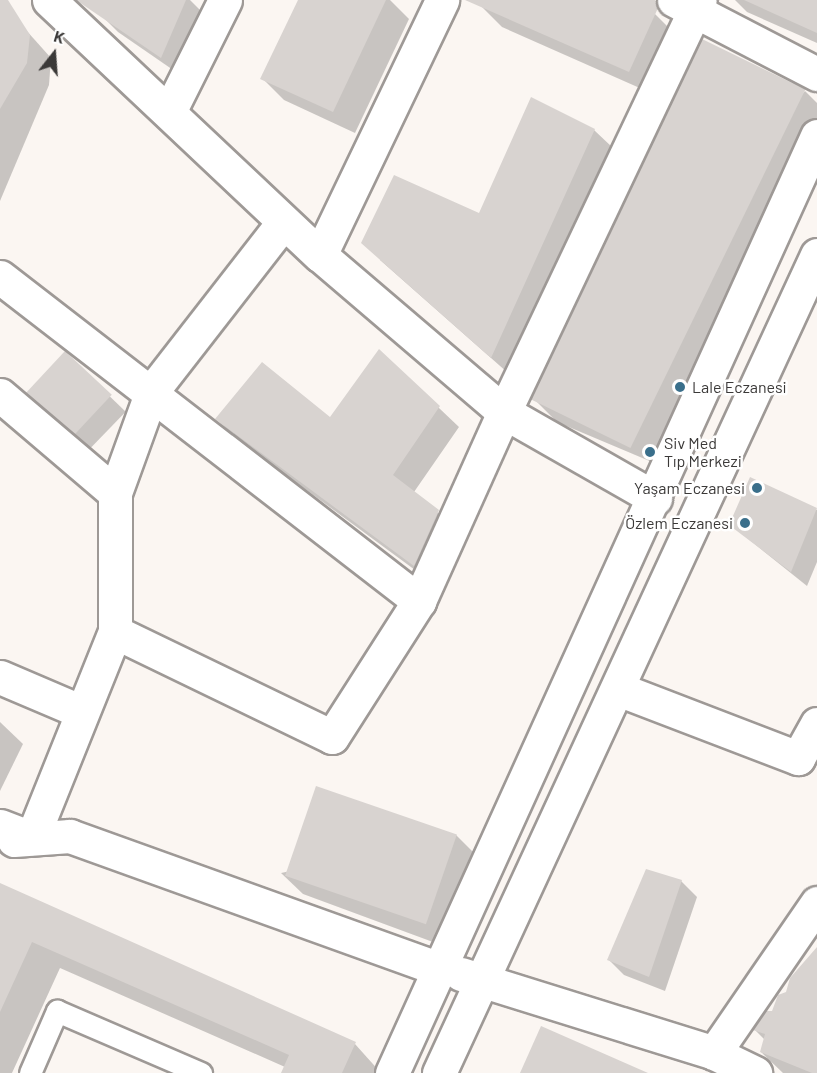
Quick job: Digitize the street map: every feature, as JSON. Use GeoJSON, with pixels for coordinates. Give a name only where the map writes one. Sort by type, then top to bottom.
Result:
{"type":"FeatureCollection","features":[{"type":"Feature","properties":{"kind":"street"},"geometry":{"type":"LineString","coordinates":[[49,0],[170,112],[283,223],[504,412],[655,498]]}},
{"type":"Feature","properties":{"kind":"street"},"geometry":{"type":"LineString","coordinates":[[170,112],[225,0]]}},
{"type":"Feature","properties":{"kind":"street"},"geometry":{"type":"LineString","coordinates":[[320,255],[442,0]]}},
{"type":"Feature","properties":{"kind":"street"},"geometry":{"type":"LineString","coordinates":[[115,632],[333,737],[419,601],[690,4],[817,74]]}},
{"type":"Feature","properties":{"kind":"street"},"geometry":{"type":"LineString","coordinates":[[392,1073],[655,498],[817,136]]}},
{"type":"Feature","properties":{"kind":"street"},"geometry":{"type":"LineString","coordinates":[[32,838],[115,632],[116,494],[152,391],[283,223]]}},
{"type":"Feature","properties":{"kind":"street"},"geometry":{"type":"LineString","coordinates":[[439,1073],[480,979],[618,689],[817,255]]}},
{"type":"Feature","properties":{"kind":"street"},"geometry":{"type":"LineString","coordinates":[[0,278],[152,391],[419,601]]}},
{"type":"Feature","properties":{"kind":"street"},"geometry":{"type":"LineString","coordinates":[[0,395],[116,494]]}},
{"type":"Feature","properties":{"kind":"street"},"geometry":{"type":"LineString","coordinates":[[0,677],[82,712]]}},
{"type":"Feature","properties":{"kind":"street"},"geometry":{"type":"LineString","coordinates":[[618,689],[798,758],[817,724]]}},
{"type":"Feature","properties":{"kind":"street"},"geometry":{"type":"LineString","coordinates":[[0,826],[32,838]]}},
{"type":"Feature","properties":{"kind":"street"},"geometry":{"type":"LineString","coordinates":[[0,842],[70,837],[439,969],[480,979],[714,1053],[755,1073]]}},
{"type":"Feature","properties":{"kind":"street"},"geometry":{"type":"LineString","coordinates":[[714,1053],[817,903]]}},
{"type":"Feature","properties":{"kind":"lane"},"geometry":{"type":"LineString","coordinates":[[30,1073],[57,1011],[201,1073]]}},
{"type":"Feature","properties":{"kind":"building"},"geometry":{"type":"Polygon","coordinates":[[[0,0],[8,0],[30,35],[27,63],[0,109],[0,0]]]}},
{"type":"Feature","properties":{"kind":"building"},"geometry":{"type":"Polygon","coordinates":[[[76,0],[186,0],[161,58],[76,0]]]}},
{"type":"Feature","properties":{"kind":"building"},"geometry":{"type":"Polygon","coordinates":[[[298,0],[386,0],[333,112],[260,79],[298,0]]]}},
{"type":"Feature","properties":{"kind":"building"},"geometry":{"type":"Polygon","coordinates":[[[465,0],[655,0],[658,8],[629,72],[465,0]]]}},
{"type":"Feature","properties":{"kind":"building"},"geometry":{"type":"Polygon","coordinates":[[[744,0],[817,0],[817,33],[744,0]]]}},
{"type":"Feature","properties":{"kind":"building"},"geometry":{"type":"Polygon","coordinates":[[[702,39],[805,89],[630,448],[527,398],[702,39]]]}},
{"type":"Feature","properties":{"kind":"building"},"geometry":{"type":"Polygon","coordinates":[[[531,97],[595,129],[491,358],[361,243],[394,175],[479,213],[531,97]]]}},
{"type":"Feature","properties":{"kind":"building"},"geometry":{"type":"Polygon","coordinates":[[[379,349],[440,406],[393,475],[439,510],[414,566],[215,419],[262,362],[330,417],[379,349]]]}},
{"type":"Feature","properties":{"kind":"building"},"geometry":{"type":"Polygon","coordinates":[[[65,351],[112,395],[73,436],[26,393],[65,351]]]}},
{"type":"Feature","properties":{"kind":"building"},"geometry":{"type":"Polygon","coordinates":[[[750,477],[817,508],[791,572],[729,525],[750,477]]]}},
{"type":"Feature","properties":{"kind":"building"},"geometry":{"type":"Polygon","coordinates":[[[316,786],[457,835],[426,924],[285,876],[316,786]]]}},
{"type":"Feature","properties":{"kind":"building"},"geometry":{"type":"Polygon","coordinates":[[[646,869],[682,880],[649,977],[607,960],[646,869]]]}},
{"type":"Feature","properties":{"kind":"building"},"geometry":{"type":"Polygon","coordinates":[[[0,883],[356,1042],[342,1073],[281,1073],[289,1055],[32,942],[0,1012],[0,883]]]}},
{"type":"Feature","properties":{"kind":"building"},"geometry":{"type":"Polygon","coordinates":[[[817,947],[817,1073],[812,1073],[760,1052],[765,1034],[753,1030],[765,1011],[772,1011],[778,995],[786,992],[790,978],[817,947]]]}},
{"type":"Feature","properties":{"kind":"building"},"geometry":{"type":"Polygon","coordinates":[[[541,1026],[648,1073],[520,1073],[541,1026]]]}},
{"type":"Feature","properties":{"kind":"place","name":"Lale Eczanesi"},"geometry":{"type":"Point","coordinates":[680,387]}},
{"type":"Feature","properties":{"kind":"place","name":"Siv Med Tıp Merkezi"},"geometry":{"type":"Point","coordinates":[650,452]}},
{"type":"Feature","properties":{"kind":"place","name":"Yaşam Eczanesi"},"geometry":{"type":"Point","coordinates":[757,488]}},
{"type":"Feature","properties":{"kind":"place","name":"Özlem Eczanesi"},"geometry":{"type":"Point","coordinates":[745,523]}}]}
